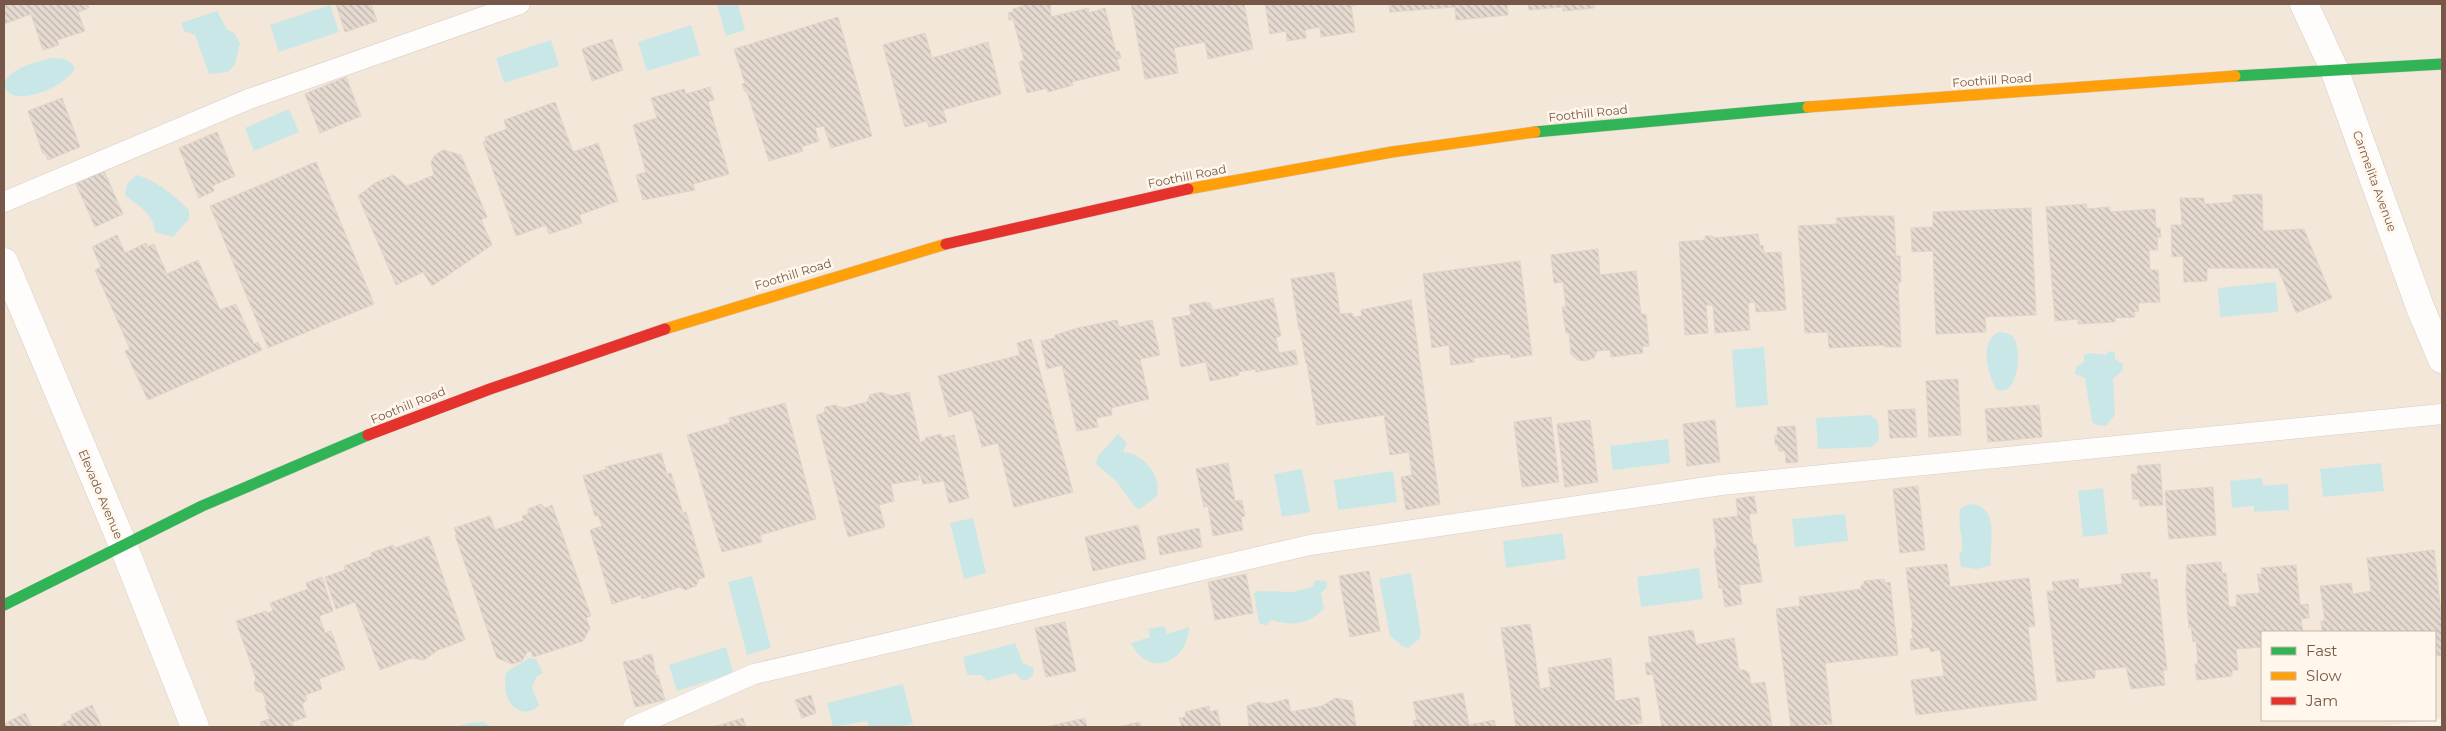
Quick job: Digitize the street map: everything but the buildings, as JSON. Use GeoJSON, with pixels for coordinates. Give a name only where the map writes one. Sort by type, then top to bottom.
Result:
{"type":"FeatureCollection","features":[{"type":"Feature","properties":{"kind":"street","name":"Carmelita Avenue"},"geometry":{"type":"LineString","coordinates":[[2304,4],[2334,69],[2420,307],[2442,359]]}},
{"type":"Feature","properties":{"kind":"street","name":"Foothill Road"},"geometry":{"type":"LineString","coordinates":[[4,605],[232,493],[349,443],[468,396],[601,348],[867,266],[1004,229],[1135,200],[1378,155],[1526,133],[1674,118],[2334,69],[2442,64]]}},
{"type":"Feature","properties":{"kind":"street","name":"Elevado Avenue"},"geometry":{"type":"LineString","coordinates":[[4,262],[123,545],[195,727]]}},
{"type":"Feature","properties":{"kind":"lane"},"geometry":{"type":"LineString","coordinates":[[4,202],[249,99],[520,4]]}},
{"type":"Feature","properties":{"kind":"lane"},"geometry":{"type":"LineString","coordinates":[[633,727],[754,674],[1310,545],[1721,484],[2442,414]]}},
{"type":"Feature","properties":{"kind":"shaded area"},"geometry":{"type":"Polygon","coordinates":[[[4,4],[2442,4],[2442,718],[2436,719],[2436,631],[2261,631],[2261,721],[2424,721],[2375,727],[4,727],[4,4]]]}},
{"type":"Feature","properties":{"kind":"water"},"geometry":{"type":"Polygon","coordinates":[[[717,4],[738,4],[745,30],[726,36],[717,4]]]}},
{"type":"Feature","properties":{"kind":"water"},"geometry":{"type":"Polygon","coordinates":[[[330,5],[339,32],[279,52],[270,25],[330,5]]]}},
{"type":"Feature","properties":{"kind":"water"},"geometry":{"type":"Polygon","coordinates":[[[217,11],[227,29],[234,33],[240,43],[235,64],[228,72],[209,74],[195,35],[184,31],[181,23],[217,11]]]}},
{"type":"Feature","properties":{"kind":"water"},"geometry":{"type":"Polygon","coordinates":[[[691,25],[700,55],[647,71],[638,42],[691,25]]]}},
{"type":"Feature","properties":{"kind":"water"},"geometry":{"type":"Polygon","coordinates":[[[551,40],[559,66],[504,83],[496,58],[551,40]]]}},
{"type":"Feature","properties":{"kind":"water"},"geometry":{"type":"Polygon","coordinates":[[[51,58],[65,59],[75,68],[61,82],[38,94],[15,96],[8,91],[4,83],[12,73],[24,66],[51,58]]]}},
{"type":"Feature","properties":{"kind":"water"},"geometry":{"type":"Polygon","coordinates":[[[289,109],[299,132],[254,151],[245,128],[289,109]]]}},
{"type":"Feature","properties":{"kind":"water"},"geometry":{"type":"Polygon","coordinates":[[[137,175],[165,189],[189,210],[189,219],[173,237],[155,232],[152,220],[148,215],[125,195],[126,188],[131,179],[137,175]]]}},
{"type":"Feature","properties":{"kind":"water"},"geometry":{"type":"Polygon","coordinates":[[[2276,282],[2278,312],[2220,317],[2218,288],[2276,282]]]}},
{"type":"Feature","properties":{"kind":"water"},"geometry":{"type":"Polygon","coordinates":[[[1999,332],[2012,336],[2018,350],[2016,375],[2010,387],[2005,390],[1997,390],[1993,384],[1987,358],[1989,342],[1999,332]]]}},
{"type":"Feature","properties":{"kind":"water"},"geometry":{"type":"Polygon","coordinates":[[[1764,347],[1768,405],[1736,408],[1732,350],[1764,347]]]}},
{"type":"Feature","properties":{"kind":"water"},"geometry":{"type":"Polygon","coordinates":[[[2109,351],[2115,353],[2115,359],[2123,364],[2123,370],[2113,379],[2115,415],[2106,426],[2097,425],[2092,422],[2085,378],[2075,374],[2076,367],[2084,362],[2084,355],[2089,353],[2106,355],[2109,351]]]}},
{"type":"Feature","properties":{"kind":"water"},"geometry":{"type":"Polygon","coordinates":[[[1870,415],[1878,421],[1879,440],[1872,447],[1818,449],[1816,418],[1870,415]]]}},
{"type":"Feature","properties":{"kind":"water"},"geometry":{"type":"Polygon","coordinates":[[[1118,434],[1127,443],[1123,452],[1137,456],[1144,461],[1157,481],[1157,496],[1140,509],[1136,508],[1116,481],[1096,464],[1098,456],[1118,434]]]}},
{"type":"Feature","properties":{"kind":"water"},"geometry":{"type":"Polygon","coordinates":[[[1668,439],[1670,463],[1613,470],[1610,446],[1668,439]]]}},
{"type":"Feature","properties":{"kind":"water"},"geometry":{"type":"Polygon","coordinates":[[[2381,463],[2384,491],[2323,497],[2320,469],[2381,463]]]}},
{"type":"Feature","properties":{"kind":"water"},"geometry":{"type":"Polygon","coordinates":[[[1302,469],[1310,512],[1282,517],[1274,474],[1302,469]]]}},
{"type":"Feature","properties":{"kind":"water"},"geometry":{"type":"Polygon","coordinates":[[[1393,471],[1397,502],[1338,510],[1334,480],[1393,471]]]}},
{"type":"Feature","properties":{"kind":"water"},"geometry":{"type":"Polygon","coordinates":[[[2262,478],[2263,486],[2288,484],[2289,510],[2254,512],[2254,506],[2232,508],[2230,481],[2262,478]]]}},
{"type":"Feature","properties":{"kind":"water"},"geometry":{"type":"Polygon","coordinates":[[[2103,488],[2108,534],[2083,537],[2078,491],[2103,488]]]}},
{"type":"Feature","properties":{"kind":"water"},"geometry":{"type":"Polygon","coordinates":[[[1970,504],[1980,506],[1986,511],[1990,518],[1991,527],[1991,565],[1977,569],[1961,567],[1959,554],[1962,552],[1961,508],[1970,504]]]}},
{"type":"Feature","properties":{"kind":"water"},"geometry":{"type":"Polygon","coordinates":[[[1845,514],[1848,541],[1795,547],[1792,519],[1845,514]]]}},
{"type":"Feature","properties":{"kind":"water"},"geometry":{"type":"Polygon","coordinates":[[[973,518],[986,573],[964,579],[950,523],[973,518]]]}},
{"type":"Feature","properties":{"kind":"water"},"geometry":{"type":"Polygon","coordinates":[[[1562,533],[1566,559],[1506,568],[1503,541],[1562,533]]]}},
{"type":"Feature","properties":{"kind":"water"},"geometry":{"type":"Polygon","coordinates":[[[1699,568],[1703,599],[1641,607],[1637,577],[1699,568]]]}},
{"type":"Feature","properties":{"kind":"water"},"geometry":{"type":"Polygon","coordinates":[[[1411,573],[1421,634],[1418,640],[1408,648],[1402,646],[1390,636],[1379,579],[1411,573]]]}},
{"type":"Feature","properties":{"kind":"water"},"geometry":{"type":"Polygon","coordinates":[[[752,576],[771,648],[747,655],[728,582],[752,576]]]}},
{"type":"Feature","properties":{"kind":"water"},"geometry":{"type":"Polygon","coordinates":[[[1315,581],[1327,582],[1327,587],[1321,593],[1324,609],[1318,614],[1300,623],[1271,620],[1266,626],[1259,623],[1254,593],[1259,591],[1292,592],[1313,587],[1315,581]]]}},
{"type":"Feature","properties":{"kind":"water"},"geometry":{"type":"Polygon","coordinates":[[[1165,626],[1167,634],[1189,627],[1187,640],[1182,650],[1166,662],[1147,661],[1138,654],[1131,643],[1150,637],[1148,629],[1165,626]]]}},
{"type":"Feature","properties":{"kind":"water"},"geometry":{"type":"Polygon","coordinates":[[[1015,643],[1023,663],[1034,668],[1033,675],[1027,680],[1022,680],[1015,673],[987,681],[981,675],[967,675],[963,657],[1015,643]]]}},
{"type":"Feature","properties":{"kind":"water"},"geometry":{"type":"Polygon","coordinates":[[[726,647],[733,673],[677,691],[669,665],[726,647]]]}},
{"type":"Feature","properties":{"kind":"water"},"geometry":{"type":"Polygon","coordinates":[[[528,658],[536,659],[543,673],[537,676],[532,687],[539,705],[534,709],[524,712],[515,708],[508,699],[505,678],[506,673],[528,658]]]}},
{"type":"Feature","properties":{"kind":"water"},"geometry":{"type":"Polygon","coordinates":[[[903,684],[913,724],[898,727],[869,727],[867,721],[833,727],[827,703],[903,684]]]}},
{"type":"Feature","properties":{"kind":"water"},"geometry":{"type":"Polygon","coordinates":[[[483,722],[492,727],[455,727],[469,723],[483,722]]]}},
{"type":"Feature","properties":{"kind":"traffic: fast"},"geometry":{"type":"LineString","coordinates":[[2235,76],[2442,64]]}},
{"type":"Feature","properties":{"kind":"traffic: fast"},"geometry":{"type":"LineString","coordinates":[[1535,132],[1808,107]]}},
{"type":"Feature","properties":{"kind":"traffic: fast"},"geometry":{"type":"LineString","coordinates":[[4,605],[202,506],[368,435]]}},
{"type":"Feature","properties":{"kind":"traffic: slow"},"geometry":{"type":"LineString","coordinates":[[1808,107],[2235,76]]}},
{"type":"Feature","properties":{"kind":"traffic: slow"},"geometry":{"type":"LineString","coordinates":[[1188,189],[1392,152],[1535,132]]}},
{"type":"Feature","properties":{"kind":"traffic: slow"},"geometry":{"type":"LineString","coordinates":[[665,329],[946,244]]}},
{"type":"Feature","properties":{"kind":"traffic: jam"},"geometry":{"type":"LineString","coordinates":[[946,244],[1188,189]]}},
{"type":"Feature","properties":{"kind":"traffic: jam"},"geometry":{"type":"LineString","coordinates":[[368,435],[490,389],[665,329]]}}]}
